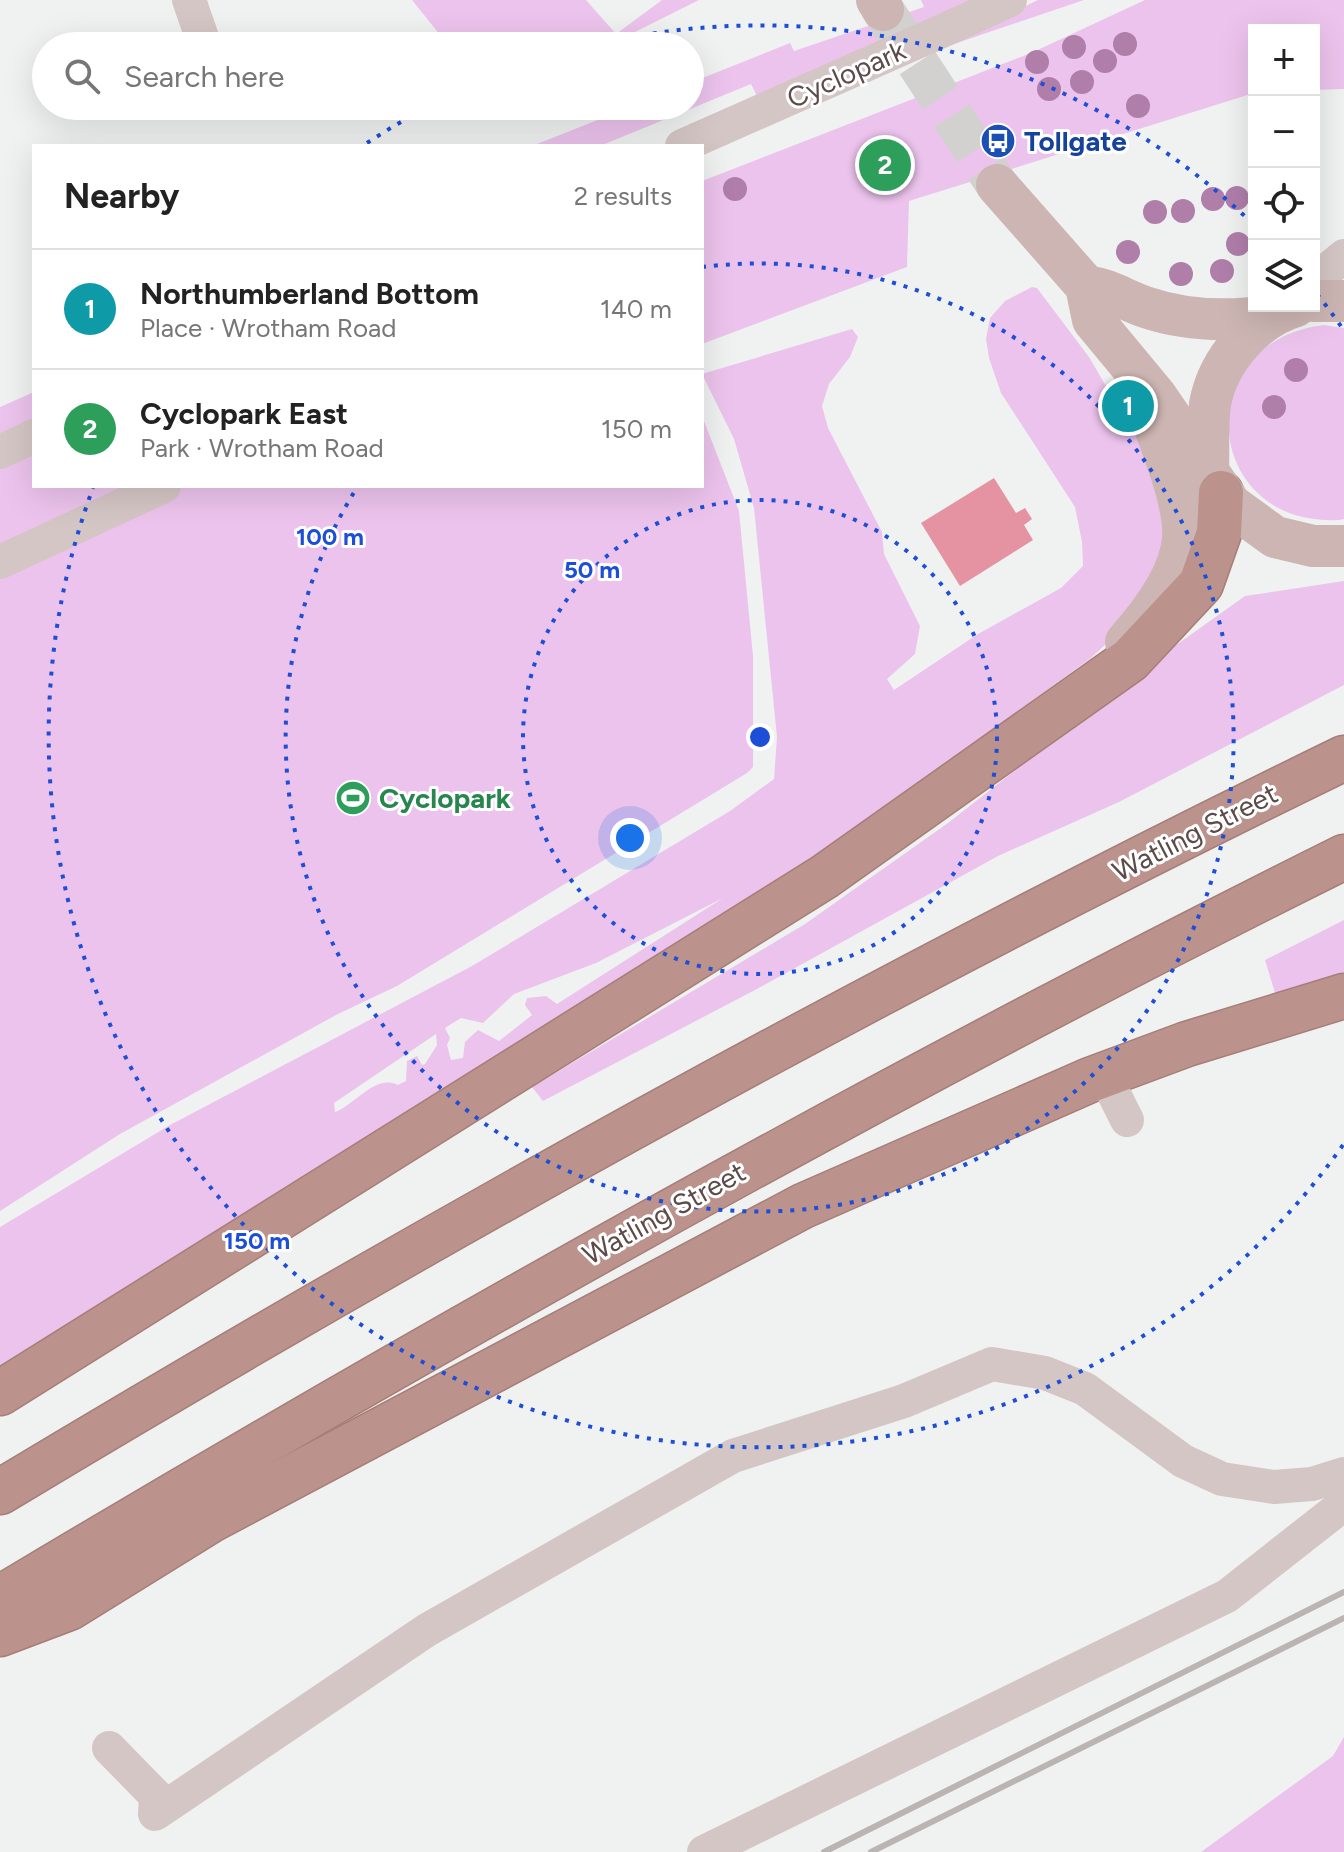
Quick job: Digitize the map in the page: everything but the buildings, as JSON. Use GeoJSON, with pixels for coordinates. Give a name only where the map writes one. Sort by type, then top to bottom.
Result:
{"type":"FeatureCollection","features":[{"type":"Feature","properties":{"kind":"highway"},"geometry":{"type":"LineString","coordinates":[[0,1393],[824,877],[971,775],[1069,700],[1130,660],[1195,594],[1214,553],[1219,533],[1214,482]]}},
{"type":"Feature","properties":{"kind":"highway","name":"Watling Street"},"geometry":{"type":"LineString","coordinates":[[0,1492],[317,1305],[694,1094],[1099,880],[1344,758]]}},
{"type":"Feature","properties":{"kind":"highway","name":"Watling Street"},"geometry":{"type":"LineString","coordinates":[[0,1598],[485,1312],[722,1181],[1344,857]]}},
{"type":"Feature","properties":{"kind":"highway"},"geometry":{"type":"LineString","coordinates":[[0,1634],[69,1608],[211,1520],[803,1206],[1187,1044],[1344,996]]}},
{"type":"Feature","properties":{"kind":"main road"},"geometry":{"type":"LineString","coordinates":[[997,185],[1086,286],[1093,320],[1138,373],[1214,482],[1247,520],[1275,537],[1313,546],[1344,546]]}},
{"type":"Feature","properties":{"kind":"main road"},"geometry":{"type":"LineString","coordinates":[[1086,286],[1111,290],[1145,307],[1184,317],[1230,321],[1271,312]]}},
{"type":"Feature","properties":{"kind":"main road"},"geometry":{"type":"LineString","coordinates":[[1320,301],[1344,301]]}},
{"type":"Feature","properties":{"kind":"main road"},"geometry":{"type":"LineString","coordinates":[[1214,482],[1208,425],[1213,391],[1235,351],[1278,312]]}},
{"type":"Feature","properties":{"kind":"main road"},"geometry":{"type":"LineString","coordinates":[[1069,700],[1150,613],[1171,576],[1182,544],[1177,501],[1138,373]]}},
{"type":"Feature","properties":{"kind":"lane"},"geometry":{"type":"LineString","coordinates":[[189,0],[200,32]]}},
{"type":"Feature","properties":{"kind":"lane","name":"Cyclopark"},"geometry":{"type":"LineString","coordinates":[[687,144],[1010,0]]}},
{"type":"Feature","properties":{"kind":"lane"},"geometry":{"type":"LineString","coordinates":[[1320,276],[1344,256]]}},
{"type":"Feature","properties":{"kind":"lane"},"geometry":{"type":"LineString","coordinates":[[0,452],[32,437]]}},
{"type":"Feature","properties":{"kind":"lane"},"geometry":{"type":"LineString","coordinates":[[0,562],[160,488]]}},
{"type":"Feature","properties":{"kind":"lane"},"geometry":{"type":"LineString","coordinates":[[1105,1076],[1127,1120]]}},
{"type":"Feature","properties":{"kind":"lane"},"geometry":{"type":"LineString","coordinates":[[109,1748],[156,1796],[155,1814],[427,1630],[733,1456],[904,1401],[992,1364],[1045,1373],[1085,1389],[1183,1461],[1222,1479],[1274,1487],[1312,1484],[1344,1474]]}},
{"type":"Feature","properties":{"kind":"lane"},"geometry":{"type":"LineString","coordinates":[[704,1852],[1227,1596],[1344,1504]]}},
{"type":"Feature","properties":{"kind":"shaded area"},"geometry":{"type":"Polygon","coordinates":[[[412,0],[586,0],[614,32],[438,32],[412,0]]]}},
{"type":"Feature","properties":{"kind":"shaded area"},"geometry":{"type":"Polygon","coordinates":[[[662,0],[699,0],[635,32],[619,32],[662,0]]]}},
{"type":"Feature","properties":{"kind":"shaded area"},"geometry":{"type":"Polygon","coordinates":[[[921,0],[976,0],[758,98],[751,84],[704,103],[704,77],[790,43],[794,51],[924,7],[921,0]]]}},
{"type":"Feature","properties":{"kind":"shaded area"},"geometry":{"type":"Polygon","coordinates":[[[1038,0],[1084,0],[954,44],[953,42],[1038,0]]]}},
{"type":"Feature","properties":{"kind":"shaded area"},"geometry":{"type":"Polygon","coordinates":[[[1145,0],[1344,0],[1344,89],[1320,90],[1320,24],[1248,24],[1248,95],[909,201],[907,267],[704,343],[704,180],[1031,53],[1145,0]]]}},
{"type":"Feature","properties":{"kind":"shaded area"},"geometry":{"type":"Polygon","coordinates":[[[598,120],[663,120],[605,144],[537,144],[598,120]]]}},
{"type":"Feature","properties":{"kind":"shaded area"},"geometry":{"type":"Polygon","coordinates":[[[1032,287],[1037,288],[1089,357],[1119,408],[1127,404],[1169,536],[1125,626],[1091,658],[804,866],[0,1370],[0,1227],[170,1125],[472,966],[730,811],[774,779],[777,737],[754,508],[734,439],[704,373],[852,329],[858,337],[850,357],[829,384],[822,406],[828,428],[882,532],[884,554],[920,626],[915,654],[887,679],[894,690],[978,634],[1061,588],[1083,566],[1075,507],[1001,393],[986,339],[990,318],[1005,301],[1032,287]],[[723,898],[596,963],[514,994],[483,1023],[461,1018],[445,1028],[450,1038],[447,1045],[451,1060],[463,1058],[465,1042],[478,1030],[499,1041],[532,1015],[525,1005],[527,998],[546,996],[557,1004],[723,898]],[[436,1034],[334,1103],[335,1112],[381,1083],[398,1085],[406,1081],[407,1061],[417,1056],[422,1065],[425,1064],[437,1045],[436,1034]]]}},
{"type":"Feature","properties":{"kind":"shaded area"},"geometry":{"type":"Polygon","coordinates":[[[1324,325],[1344,328],[1344,519],[1339,520],[1293,514],[1259,495],[1238,466],[1229,431],[1233,396],[1250,363],[1280,338],[1324,325]]]}},
{"type":"Feature","properties":{"kind":"shaded area","name":"Cyclopark"},"geometry":{"type":"Polygon","coordinates":[[[32,393],[32,488],[704,488],[704,421],[739,511],[753,656],[753,767],[397,986],[336,1015],[120,1134],[0,1211],[0,407],[32,393]]]}},
{"type":"Feature","properties":{"kind":"shaded area"},"geometry":{"type":"Polygon","coordinates":[[[994,478],[1016,513],[1025,508],[1032,519],[1024,525],[1033,540],[960,586],[921,523],[994,478]]]}},
{"type":"Feature","properties":{"kind":"shaded area"},"geometry":{"type":"Polygon","coordinates":[[[1344,581],[1344,685],[1119,802],[998,856],[755,990],[543,1101],[532,1087],[805,924],[948,823],[1158,658],[1245,596],[1344,581]]]}},
{"type":"Feature","properties":{"kind":"shaded area"},"geometry":{"type":"Polygon","coordinates":[[[1344,920],[1344,984],[1278,1003],[1265,960],[1344,920]]]}},
{"type":"Feature","properties":{"kind":"shaded area"},"geometry":{"type":"Polygon","coordinates":[[[1344,1737],[1344,1852],[1201,1852],[1333,1756],[1344,1737]]]}},
{"type":"Feature","properties":{"kind":"tunnel"},"geometry":{"type":"LineString","coordinates":[[883,10],[997,185]]}},
{"type":"Feature","properties":{"kind":"railway"},"geometry":{"type":"LineString","coordinates":[[824,1852],[1344,1592]]}},
{"type":"Feature","properties":{"kind":"railway"},"geometry":{"type":"LineString","coordinates":[[871,1852],[1344,1618]]}},
{"type":"Feature","properties":{"kind":"place","name":"Tollgate"},"geometry":{"type":"Point","coordinates":[998,141]}},
{"type":"Feature","properties":{"kind":"place","name":"Cyclopark East"},"geometry":{"type":"Point","coordinates":[885,165]}},
{"type":"Feature","properties":{"kind":"place","name":"Northumberland Bottom"},"geometry":{"type":"Point","coordinates":[1128,406]}},
{"type":"Feature","properties":{"kind":"place","name":"Cyclopark"},"geometry":{"type":"Point","coordinates":[353,798]}}]}
